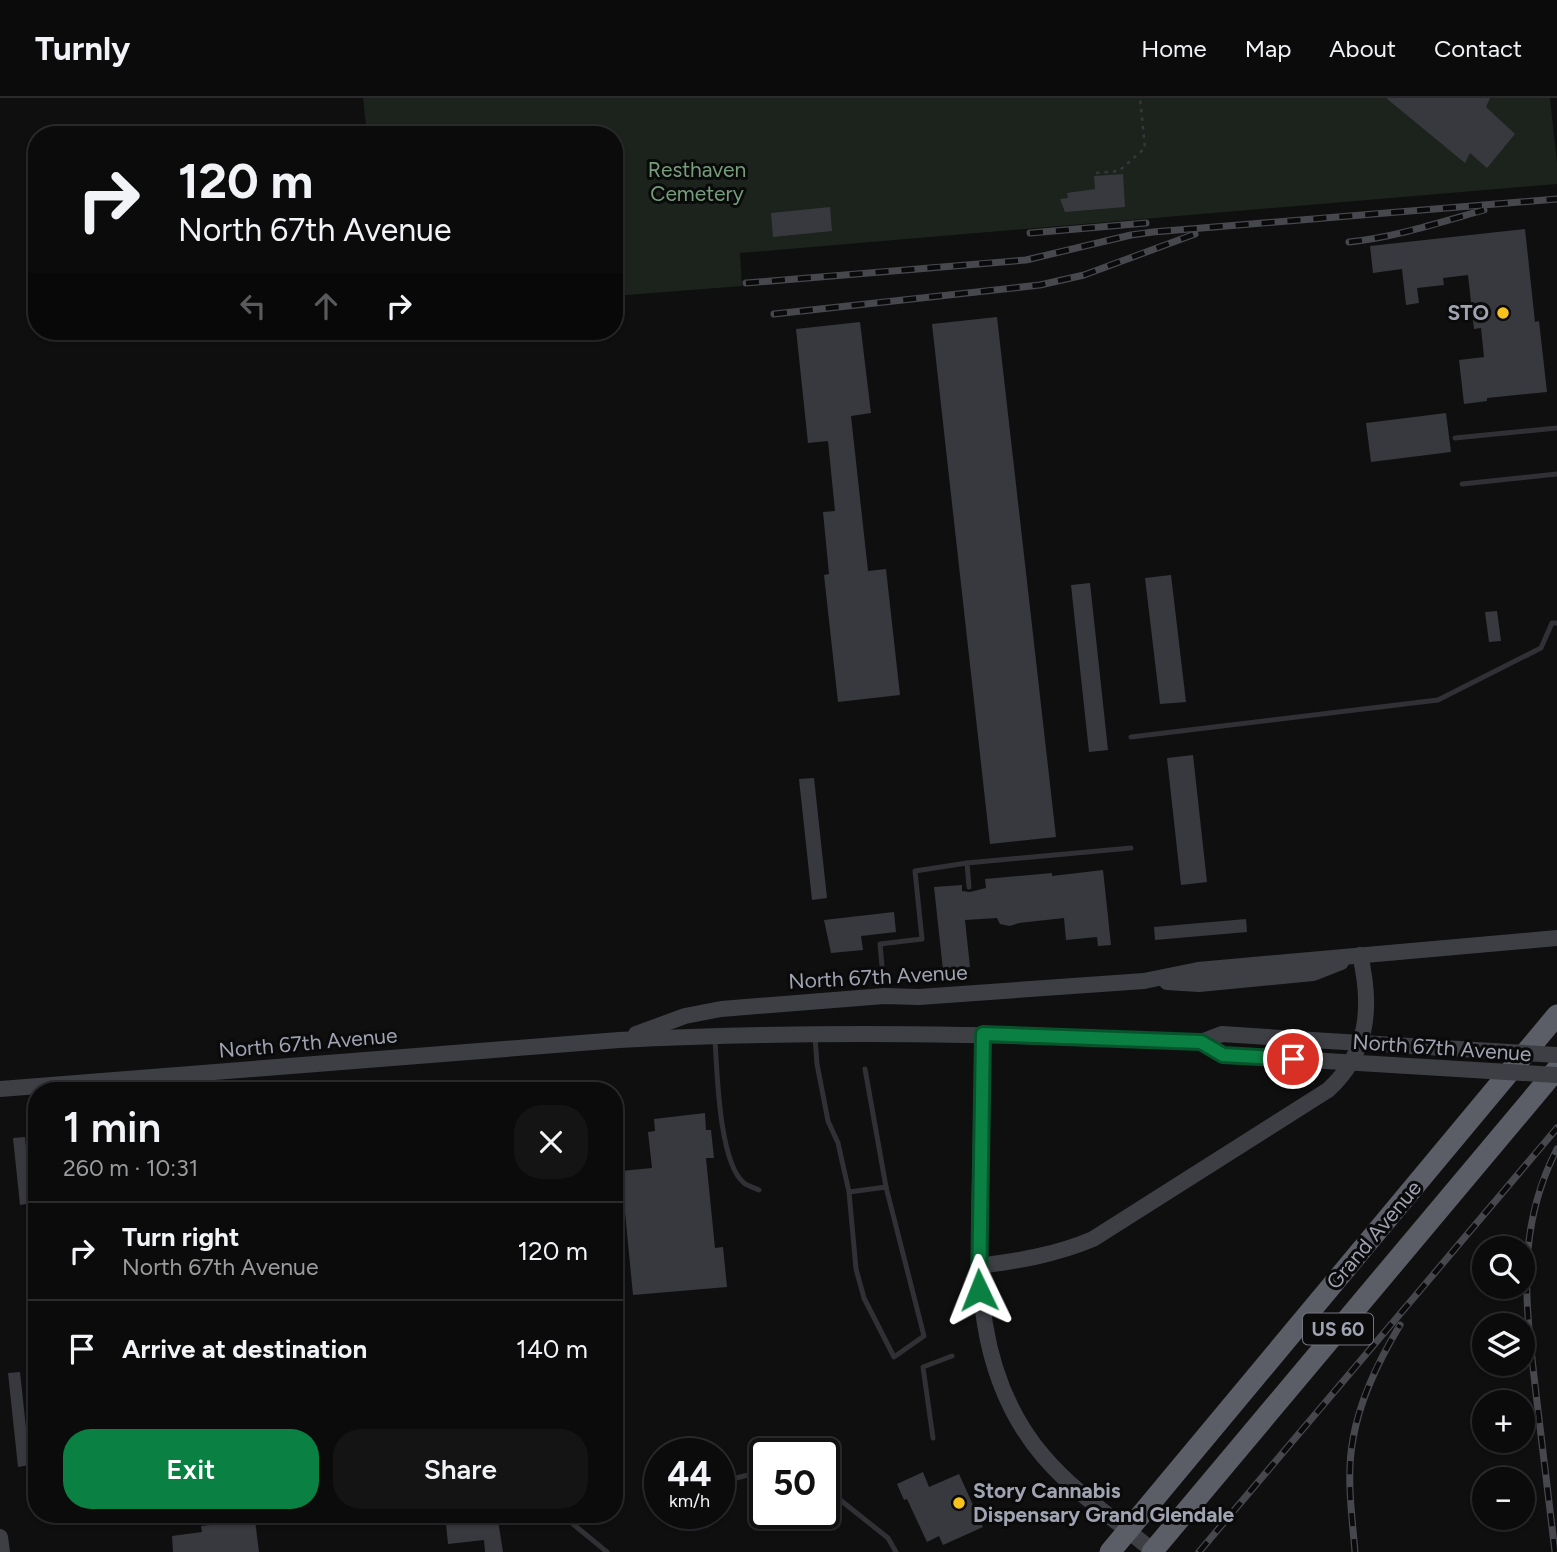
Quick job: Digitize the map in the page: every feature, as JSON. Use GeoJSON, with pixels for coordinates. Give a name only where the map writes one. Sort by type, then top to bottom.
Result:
{"type":"FeatureCollection","features":[{"type":"Feature","properties":{"kind":"highway","name":"Grand Avenue"},"geometry":{"type":"LineString","coordinates":[[1110,1552],[1557,1015]]}},
{"type":"Feature","properties":{"kind":"highway","name":"Grand Avenue"},"geometry":{"type":"LineString","coordinates":[[1152,1551],[1557,1068]]}},
{"type":"Feature","properties":{"kind":"main road","name":"North 67th Avenue"},"geometry":{"type":"LineString","coordinates":[[619,1040],[685,1016],[721,1009],[884,996],[931,996],[1144,981],[1198,970],[1557,937]]}},
{"type":"Feature","properties":{"kind":"main road"},"geometry":{"type":"LineString","coordinates":[[978,1266],[1032,1259],[1093,1239],[1328,1090],[1344,1076],[1355,1059],[1361,1042],[1366,996],[1360,955]]}},
{"type":"Feature","properties":{"kind":"main road","name":"North 67th Avenue"},"geometry":{"type":"LineString","coordinates":[[88,1082],[619,1040],[815,1034],[983,1034],[1201,1042],[1222,1034],[1282,1037],[1557,1068]]}},
{"type":"Feature","properties":{"kind":"main road"},"geometry":{"type":"LineString","coordinates":[[983,1034],[978,1266],[983,1317],[991,1353],[1020,1426],[1043,1456],[1089,1501],[1152,1551]]}},
{"type":"Feature","properties":{"kind":"main road","name":"North 67th Avenue"},"geometry":{"type":"LineString","coordinates":[[1201,1042],[1223,1055],[1557,1068]]}},
{"type":"Feature","properties":{"kind":"main road","name":"North 67th Avenue"},"geometry":{"type":"LineString","coordinates":[[0,1089],[28,1087]]}},
{"type":"Feature","properties":{"kind":"main road"},"geometry":{"type":"LineString","coordinates":[[0,1537],[2,1552]]}},
{"type":"Feature","properties":{"kind":"lane"},"geometry":{"type":"LineString","coordinates":[[1455,438],[1557,428]]}},
{"type":"Feature","properties":{"kind":"lane"},"geometry":{"type":"LineString","coordinates":[[1462,484],[1557,474]]}},
{"type":"Feature","properties":{"kind":"lane"},"geometry":{"type":"LineString","coordinates":[[1131,737],[1438,700],[1541,648],[1552,623],[1557,623]]}},
{"type":"Feature","properties":{"kind":"lane"},"geometry":{"type":"LineString","coordinates":[[882,966],[880,944],[922,939],[915,871],[967,863],[1131,848]]}},
{"type":"Feature","properties":{"kind":"lane"},"geometry":{"type":"LineString","coordinates":[[967,863],[969,887]]}},
{"type":"Feature","properties":{"kind":"lane"},"geometry":{"type":"LineString","coordinates":[[815,1034],[817,1064],[828,1121],[838,1143],[849,1192],[856,1269],[864,1298],[894,1357],[924,1336],[886,1187],[865,1069]]}},
{"type":"Feature","properties":{"kind":"lane"},"geometry":{"type":"LineString","coordinates":[[714,1036],[719,1110],[731,1161],[743,1182],[759,1190]]}},
{"type":"Feature","properties":{"kind":"lane"},"geometry":{"type":"LineString","coordinates":[[849,1192],[886,1187]]}},
{"type":"Feature","properties":{"kind":"lane"},"geometry":{"type":"LineString","coordinates":[[933,1438],[923,1367],[951,1356]]}},
{"type":"Feature","properties":{"kind":"lane"},"geometry":{"type":"LineString","coordinates":[[840,1500],[888,1538],[896,1552]]}},
{"type":"Feature","properties":{"kind":"lane"},"geometry":{"type":"LineString","coordinates":[[571,1523],[607,1552]]}},
{"type":"Feature","properties":{"kind":"path"},"geometry":{"type":"LineString","coordinates":[[1096,173],[1119,171],[1145,148],[1140,98]]}},
{"type":"Feature","properties":{"kind":"green space","name":"Resthaven Cemetery"},"geometry":{"type":"Polygon","coordinates":[[[363,98],[1550,98],[1557,184],[740,253],[742,286],[623,295],[623,126],[366,126],[363,98]]]}},
{"type":"Feature","properties":{"kind":"building"},"geometry":{"type":"Polygon","coordinates":[[[1386,98],[1490,98],[1486,107],[1515,134],[1487,168],[1470,153],[1465,163],[1386,98]]]}},
{"type":"Feature","properties":{"kind":"building"},"geometry":{"type":"Polygon","coordinates":[[[1123,174],[1125,207],[1065,212],[1060,199],[1068,198],[1067,193],[1095,189],[1094,176],[1123,174]]]}},
{"type":"Feature","properties":{"kind":"building"},"geometry":{"type":"Polygon","coordinates":[[[830,207],[832,231],[773,237],[771,213],[830,207]]]}},
{"type":"Feature","properties":{"kind":"building","name":"STO"},"geometry":{"type":"Polygon","coordinates":[[[1525,229],[1535,322],[1539,321],[1547,392],[1487,398],[1487,401],[1464,404],[1459,360],[1484,357],[1481,328],[1474,329],[1468,275],[1443,278],[1444,285],[1417,288],[1419,303],[1406,305],[1402,269],[1373,273],[1370,246],[1525,229]]]}},
{"type":"Feature","properties":{"kind":"building"},"geometry":{"type":"Polygon","coordinates":[[[997,317],[1056,837],[990,844],[932,324],[997,317]]]}},
{"type":"Feature","properties":{"kind":"building"},"geometry":{"type":"Polygon","coordinates":[[[860,322],[871,413],[851,416],[868,571],[886,569],[900,695],[838,702],[824,575],[829,574],[823,512],[835,511],[828,441],[808,443],[796,329],[860,322]]]}},
{"type":"Feature","properties":{"kind":"building"},"geometry":{"type":"Polygon","coordinates":[[[1446,413],[1451,452],[1371,462],[1366,423],[1446,413]]]}},
{"type":"Feature","properties":{"kind":"building"},"geometry":{"type":"Polygon","coordinates":[[[1171,575],[1186,702],[1160,704],[1145,578],[1171,575]]]}},
{"type":"Feature","properties":{"kind":"building"},"geometry":{"type":"Polygon","coordinates":[[[1090,583],[1108,750],[1089,752],[1071,585],[1090,583]]]}},
{"type":"Feature","properties":{"kind":"building"},"geometry":{"type":"Polygon","coordinates":[[[1497,611],[1501,641],[1489,642],[1485,612],[1497,611]]]}},
{"type":"Feature","properties":{"kind":"building"},"geometry":{"type":"Polygon","coordinates":[[[1193,755],[1207,882],[1181,885],[1167,758],[1193,755]]]}},
{"type":"Feature","properties":{"kind":"building"},"geometry":{"type":"Polygon","coordinates":[[[814,778],[827,898],[812,900],[799,779],[814,778]]]}},
{"type":"Feature","properties":{"kind":"building"},"geometry":{"type":"Polygon","coordinates":[[[1103,870],[1111,945],[1098,946],[1097,937],[1066,940],[1064,918],[1010,926],[1000,924],[997,918],[965,920],[970,967],[943,970],[934,887],[962,885],[962,891],[970,892],[986,888],[985,879],[1052,873],[1052,876],[1103,870]]]}},
{"type":"Feature","properties":{"kind":"building"},"geometry":{"type":"Polygon","coordinates":[[[894,912],[896,932],[861,936],[863,950],[831,953],[824,920],[894,912]]]}},
{"type":"Feature","properties":{"kind":"building"},"geometry":{"type":"Polygon","coordinates":[[[1246,919],[1247,932],[1155,940],[1154,927],[1246,919]]]}},
{"type":"Feature","properties":{"kind":"building"},"geometry":{"type":"Polygon","coordinates":[[[705,1113],[706,1130],[711,1130],[714,1158],[706,1158],[715,1248],[723,1247],[727,1287],[633,1295],[623,1171],[652,1168],[648,1132],[655,1131],[654,1119],[705,1113]]]}},
{"type":"Feature","properties":{"kind":"building"},"geometry":{"type":"Polygon","coordinates":[[[25,1137],[28,1165],[28,1204],[20,1205],[13,1138],[25,1137]]]}},
{"type":"Feature","properties":{"kind":"building"},"geometry":{"type":"Polygon","coordinates":[[[20,1372],[28,1446],[28,1465],[18,1467],[8,1373],[20,1372]]]}},
{"type":"Feature","properties":{"kind":"building"},"geometry":{"type":"Polygon","coordinates":[[[923,1472],[929,1487],[959,1474],[983,1527],[943,1545],[939,1536],[927,1542],[897,1484],[923,1472]]]}},
{"type":"Feature","properties":{"kind":"building"},"geometry":{"type":"Polygon","coordinates":[[[255,1523],[259,1552],[173,1552],[172,1536],[202,1532],[201,1526],[255,1523]]]}},
{"type":"Feature","properties":{"kind":"building"},"geometry":{"type":"Polygon","coordinates":[[[446,1523],[498,1523],[503,1552],[485,1552],[484,1540],[448,1544],[446,1523]]]}},
{"type":"Feature","properties":{"kind":"railway"},"geometry":{"type":"LineString","coordinates":[[746,283],[1026,260],[1153,232],[1557,199]]}},
{"type":"Feature","properties":{"kind":"railway"},"geometry":{"type":"LineString","coordinates":[[1349,242],[1400,233],[1484,210]]}},
{"type":"Feature","properties":{"kind":"railway"},"geometry":{"type":"LineString","coordinates":[[1030,233],[1146,223]]}},
{"type":"Feature","properties":{"kind":"railway"},"geometry":{"type":"LineString","coordinates":[[774,314],[1040,285],[1084,275],[1195,234]]}},
{"type":"Feature","properties":{"kind":"railway"},"geometry":{"type":"LineString","coordinates":[[1199,1552],[1557,1128]]}},
{"type":"Feature","properties":{"kind":"railway"},"geometry":{"type":"LineString","coordinates":[[1555,1552],[1530,1336],[1527,1274],[1534,1212],[1543,1181],[1557,1149]]}},
{"type":"Feature","properties":{"kind":"railway"},"geometry":{"type":"LineString","coordinates":[[1355,1552],[1350,1481],[1353,1439],[1371,1380],[1400,1325]]}},
{"type":"Feature","properties":{"kind":"place","name":"STO"},"geometry":{"type":"Point","coordinates":[1503,313]}},
{"type":"Feature","properties":{"kind":"place","name":"Story Cannabis Dispensary Grand Glendale"},"geometry":{"type":"Point","coordinates":[959,1503]}},
{"type":"Feature","properties":{"kind":"route"},"geometry":{"type":"LineString","coordinates":[[979,1290],[983,1034],[1201,1042],[1223,1055],[1293,1059]]}}]}
